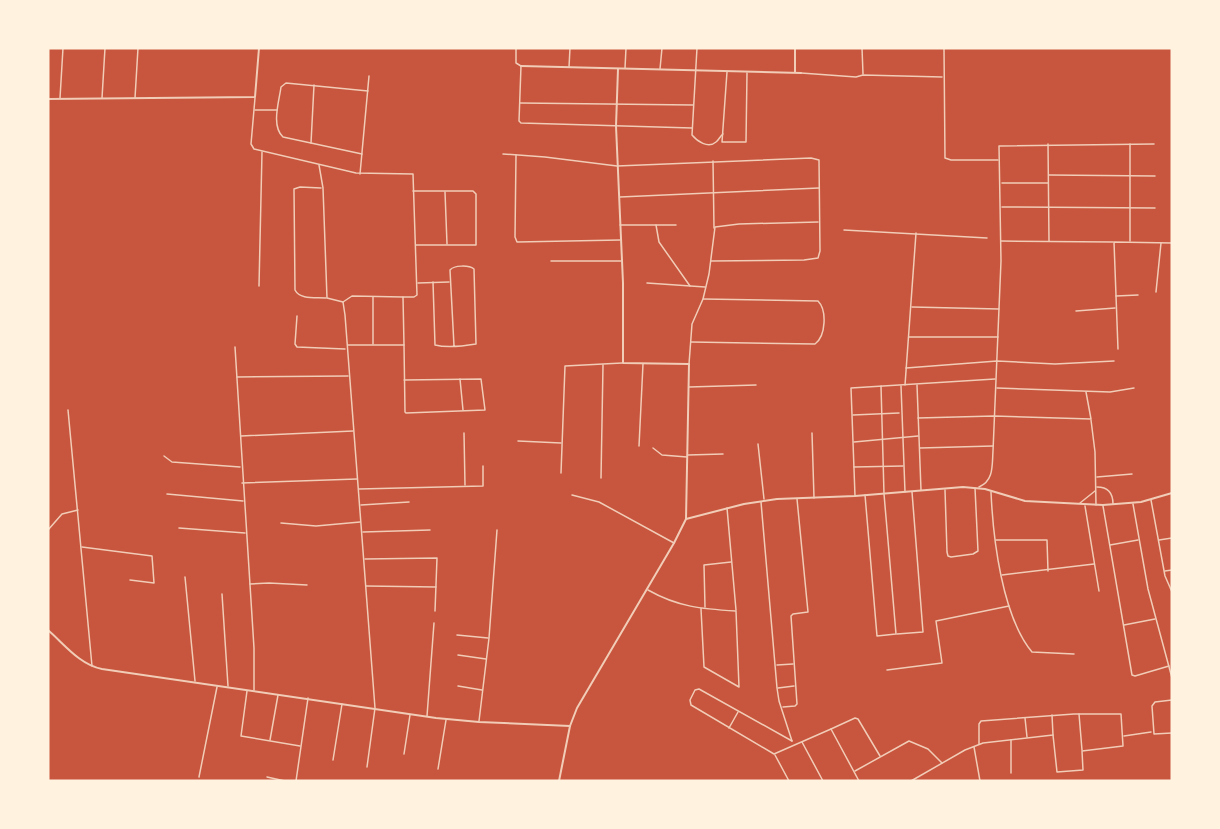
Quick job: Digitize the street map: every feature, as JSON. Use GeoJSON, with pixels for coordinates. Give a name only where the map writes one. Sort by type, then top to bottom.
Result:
{"type":"FeatureCollection","features":[{"type":"Feature","properties":{"kind":"street"},"geometry":{"type":"LineString","coordinates":[[60,99],[63,48]]}},
{"type":"Feature","properties":{"kind":"street"},"geometry":{"type":"LineString","coordinates":[[102,99],[105,48]]}},
{"type":"Feature","properties":{"kind":"street"},"geometry":{"type":"LineString","coordinates":[[134,99],[138,48]]}},
{"type":"Feature","properties":{"kind":"street"},"geometry":{"type":"LineString","coordinates":[[259,48],[251,146],[262,151],[360,174],[412,173],[414,176],[416,296],[352,296],[342,302],[297,294],[295,290],[294,189],[300,187],[323,189]]}},
{"type":"Feature","properties":{"kind":"street"},"geometry":{"type":"LineString","coordinates":[[516,48],[517,65],[521,66],[801,73],[856,77],[863,75],[943,77]]}},
{"type":"Feature","properties":{"kind":"street"},"geometry":{"type":"LineString","coordinates":[[569,68],[570,48]]}},
{"type":"Feature","properties":{"kind":"street"},"geometry":{"type":"LineString","coordinates":[[625,69],[626,48]]}},
{"type":"Feature","properties":{"kind":"street"},"geometry":{"type":"LineString","coordinates":[[660,70],[662,48]]}},
{"type":"Feature","properties":{"kind":"street"},"geometry":{"type":"LineString","coordinates":[[697,48],[692,135],[707,145],[716,142],[723,134]]}},
{"type":"Feature","properties":{"kind":"street"},"geometry":{"type":"LineString","coordinates":[[795,48],[795,73]]}},
{"type":"Feature","properties":{"kind":"street"},"geometry":{"type":"LineString","coordinates":[[862,48],[863,75]]}},
{"type":"Feature","properties":{"kind":"street"},"geometry":{"type":"LineString","coordinates":[[944,48],[945,158],[999,160]]}},
{"type":"Feature","properties":{"kind":"street"},"geometry":{"type":"LineString","coordinates":[[521,66],[519,103],[521,123],[692,128]]}},
{"type":"Feature","properties":{"kind":"street"},"geometry":{"type":"LineString","coordinates":[[618,69],[616,126],[622,261],[623,363]]}},
{"type":"Feature","properties":{"kind":"street"},"geometry":{"type":"LineString","coordinates":[[727,72],[722,142],[746,142],[747,72]]}},
{"type":"Feature","properties":{"kind":"street"},"geometry":{"type":"LineString","coordinates":[[360,174],[369,76]]}},
{"type":"Feature","properties":{"kind":"street"},"geometry":{"type":"LineString","coordinates":[[362,154],[283,137],[276,127],[281,87],[284,84],[368,91]]}},
{"type":"Feature","properties":{"kind":"street"},"geometry":{"type":"LineString","coordinates":[[311,144],[314,85]]}},
{"type":"Feature","properties":{"kind":"street"},"geometry":{"type":"LineString","coordinates":[[48,99],[255,97]]}},
{"type":"Feature","properties":{"kind":"street"},"geometry":{"type":"LineString","coordinates":[[519,103],[617,106],[693,105]]}},
{"type":"Feature","properties":{"kind":"street"},"geometry":{"type":"LineString","coordinates":[[254,110],[278,110]]}},
{"type":"Feature","properties":{"kind":"street"},"geometry":{"type":"LineString","coordinates":[[1048,144],[1049,242]]}},
{"type":"Feature","properties":{"kind":"street"},"geometry":{"type":"LineString","coordinates":[[1130,144],[1130,242]]}},
{"type":"Feature","properties":{"kind":"street"},"geometry":{"type":"LineString","coordinates":[[976,488],[985,485],[990,479],[993,446],[1001,241],[999,148],[1001,145],[1154,144]]}},
{"type":"Feature","properties":{"kind":"street"},"geometry":{"type":"LineString","coordinates":[[259,286],[262,151]]}},
{"type":"Feature","properties":{"kind":"street"},"geometry":{"type":"LineString","coordinates":[[503,154],[617,166],[817,159],[820,188],[820,251],[815,260],[711,261]]}},
{"type":"Feature","properties":{"kind":"street"},"geometry":{"type":"LineString","coordinates":[[516,155],[515,237],[518,242],[620,240]]}},
{"type":"Feature","properties":{"kind":"street"},"geometry":{"type":"LineString","coordinates":[[559,781],[570,726],[586,690],[647,590],[686,519],[689,363],[693,320],[703,299],[711,261],[714,229],[713,161]]}},
{"type":"Feature","properties":{"kind":"street"},"geometry":{"type":"LineString","coordinates":[[319,165],[323,189],[327,298]]}},
{"type":"Feature","properties":{"kind":"street"},"geometry":{"type":"LineString","coordinates":[[1049,175],[1155,176]]}},
{"type":"Feature","properties":{"kind":"street"},"geometry":{"type":"LineString","coordinates":[[1001,183],[1049,183]]}},
{"type":"Feature","properties":{"kind":"street"},"geometry":{"type":"LineString","coordinates":[[618,197],[820,188]]}},
{"type":"Feature","properties":{"kind":"street"},"geometry":{"type":"LineString","coordinates":[[414,191],[473,191],[476,194],[477,244],[415,245]]}},
{"type":"Feature","properties":{"kind":"street"},"geometry":{"type":"LineString","coordinates":[[445,191],[447,245]]}},
{"type":"Feature","properties":{"kind":"street"},"geometry":{"type":"LineString","coordinates":[[1001,207],[1155,208]]}},
{"type":"Feature","properties":{"kind":"street"},"geometry":{"type":"LineString","coordinates":[[714,229],[720,225],[730,224],[819,222]]}},
{"type":"Feature","properties":{"kind":"street"},"geometry":{"type":"LineString","coordinates":[[620,225],[676,225]]}},
{"type":"Feature","properties":{"kind":"street"},"geometry":{"type":"LineString","coordinates":[[656,225],[659,242],[690,286]]}},
{"type":"Feature","properties":{"kind":"street"},"geometry":{"type":"LineString","coordinates":[[844,230],[987,238]]}},
{"type":"Feature","properties":{"kind":"street"},"geometry":{"type":"LineString","coordinates":[[905,492],[901,413],[916,233]]}},
{"type":"Feature","properties":{"kind":"street"},"geometry":{"type":"LineString","coordinates":[[1001,241],[1172,243]]}},
{"type":"Feature","properties":{"kind":"street"},"geometry":{"type":"LineString","coordinates":[[1114,242],[1118,349]]}},
{"type":"Feature","properties":{"kind":"street"},"geometry":{"type":"LineString","coordinates":[[1156,292],[1161,243]]}},
{"type":"Feature","properties":{"kind":"street"},"geometry":{"type":"LineString","coordinates":[[551,261],[622,261]]}},
{"type":"Feature","properties":{"kind":"street"},"geometry":{"type":"LineString","coordinates":[[433,282],[434,343],[438,346],[454,346],[475,344],[477,342],[474,268],[470,266],[452,268],[449,272],[454,346]]}},
{"type":"Feature","properties":{"kind":"street"},"geometry":{"type":"LineString","coordinates":[[416,283],[450,282]]}},
{"type":"Feature","properties":{"kind":"street"},"geometry":{"type":"LineString","coordinates":[[647,283],[706,287]]}},
{"type":"Feature","properties":{"kind":"street"},"geometry":{"type":"LineString","coordinates":[[1115,296],[1138,295]]}},
{"type":"Feature","properties":{"kind":"street"},"geometry":{"type":"LineString","coordinates":[[373,297],[374,344]]}},
{"type":"Feature","properties":{"kind":"street"},"geometry":{"type":"LineString","coordinates":[[403,297],[404,345],[405,380],[406,413],[484,411],[486,409],[481,379],[405,380]]}},
{"type":"Feature","properties":{"kind":"street"},"geometry":{"type":"LineString","coordinates":[[691,342],[815,344],[822,336],[823,309],[818,301],[703,299]]}},
{"type":"Feature","properties":{"kind":"street"},"geometry":{"type":"LineString","coordinates":[[342,302],[375,708],[367,767]]}},
{"type":"Feature","properties":{"kind":"street"},"geometry":{"type":"LineString","coordinates":[[911,307],[999,309]]}},
{"type":"Feature","properties":{"kind":"street"},"geometry":{"type":"LineString","coordinates":[[1076,310],[1115,308]]}},
{"type":"Feature","properties":{"kind":"street"},"geometry":{"type":"LineString","coordinates":[[297,316],[295,344],[297,347],[347,349]]}},
{"type":"Feature","properties":{"kind":"street"},"geometry":{"type":"LineString","coordinates":[[908,337],[998,337]]}},
{"type":"Feature","properties":{"kind":"street"},"geometry":{"type":"LineString","coordinates":[[347,345],[404,345]]}},
{"type":"Feature","properties":{"kind":"street"},"geometry":{"type":"LineString","coordinates":[[235,347],[255,667],[254,691]]}},
{"type":"Feature","properties":{"kind":"street"},"geometry":{"type":"LineString","coordinates":[[906,368],[997,361],[1055,364],[1114,361]]}},
{"type":"Feature","properties":{"kind":"street"},"geometry":{"type":"LineString","coordinates":[[639,446],[643,363]]}},
{"type":"Feature","properties":{"kind":"street"},"geometry":{"type":"LineString","coordinates":[[561,472],[565,366],[689,363]]}},
{"type":"Feature","properties":{"kind":"street"},"geometry":{"type":"LineString","coordinates":[[601,478],[603,364]]}},
{"type":"Feature","properties":{"kind":"street"},"geometry":{"type":"LineString","coordinates":[[237,377],[349,376]]}},
{"type":"Feature","properties":{"kind":"street"},"geometry":{"type":"LineString","coordinates":[[460,379],[463,411]]}},
{"type":"Feature","properties":{"kind":"street"},"geometry":{"type":"LineString","coordinates":[[855,496],[851,388],[996,380]]}},
{"type":"Feature","properties":{"kind":"street"},"geometry":{"type":"LineString","coordinates":[[917,384],[921,490]]}},
{"type":"Feature","properties":{"kind":"street"},"geometry":{"type":"LineString","coordinates":[[688,387],[756,385]]}},
{"type":"Feature","properties":{"kind":"street"},"geometry":{"type":"LineString","coordinates":[[881,386],[884,494],[896,634]]}},
{"type":"Feature","properties":{"kind":"street"},"geometry":{"type":"LineString","coordinates":[[996,388],[1086,392],[1110,392],[1134,388]]}},
{"type":"Feature","properties":{"kind":"street"},"geometry":{"type":"LineString","coordinates":[[1086,392],[1091,419],[1096,505]]}},
{"type":"Feature","properties":{"kind":"street"},"geometry":{"type":"LineString","coordinates":[[68,410],[92,667]]}},
{"type":"Feature","properties":{"kind":"street"},"geometry":{"type":"LineString","coordinates":[[852,416],[901,413]]}},
{"type":"Feature","properties":{"kind":"street"},"geometry":{"type":"LineString","coordinates":[[918,418],[994,416],[1091,419]]}},
{"type":"Feature","properties":{"kind":"street"},"geometry":{"type":"LineString","coordinates":[[239,436],[354,431]]}},
{"type":"Feature","properties":{"kind":"street"},"geometry":{"type":"LineString","coordinates":[[464,433],[465,486]]}},
{"type":"Feature","properties":{"kind":"street"},"geometry":{"type":"LineString","coordinates":[[812,433],[814,498]]}},
{"type":"Feature","properties":{"kind":"street"},"geometry":{"type":"LineString","coordinates":[[853,442],[918,436]]}},
{"type":"Feature","properties":{"kind":"street"},"geometry":{"type":"LineString","coordinates":[[518,441],[562,443]]}},
{"type":"Feature","properties":{"kind":"street"},"geometry":{"type":"LineString","coordinates":[[758,444],[777,688],[793,745]]}},
{"type":"Feature","properties":{"kind":"street"},"geometry":{"type":"LineString","coordinates":[[919,448],[993,446]]}},
{"type":"Feature","properties":{"kind":"street"},"geometry":{"type":"LineString","coordinates":[[653,448],[662,455],[723,454]]}},
{"type":"Feature","properties":{"kind":"street"},"geometry":{"type":"LineString","coordinates":[[164,456],[172,462],[241,467]]}},
{"type":"Feature","properties":{"kind":"street"},"geometry":{"type":"LineString","coordinates":[[358,489],[483,486],[483,466]]}},
{"type":"Feature","properties":{"kind":"street"},"geometry":{"type":"LineString","coordinates":[[854,467],[903,466]]}},
{"type":"Feature","properties":{"kind":"street"},"geometry":{"type":"LineString","coordinates":[[1096,477],[1132,474]]}},
{"type":"Feature","properties":{"kind":"street"},"geometry":{"type":"LineString","coordinates":[[242,483],[357,479]]}},
{"type":"Feature","properties":{"kind":"street"},"geometry":{"type":"LineString","coordinates":[[1096,487],[1109,490],[1113,497],[1113,505]]}},
{"type":"Feature","properties":{"kind":"street"},"geometry":{"type":"LineString","coordinates":[[686,519],[763,501],[945,488],[976,488],[1025,501],[1096,505],[1133,503],[1172,493]]}},
{"type":"Feature","properties":{"kind":"street"},"geometry":{"type":"LineString","coordinates":[[945,488],[947,552],[951,557],[973,554],[978,551],[976,488]]}},
{"type":"Feature","properties":{"kind":"street"},"geometry":{"type":"LineString","coordinates":[[865,495],[877,636],[923,632],[912,491]]}},
{"type":"Feature","properties":{"kind":"street"},"geometry":{"type":"LineString","coordinates":[[991,491],[995,540],[1001,575],[1017,627],[1031,651],[1074,654]]}},
{"type":"Feature","properties":{"kind":"street"},"geometry":{"type":"LineString","coordinates":[[1079,504],[1096,491]]}},
{"type":"Feature","properties":{"kind":"street"},"geometry":{"type":"LineString","coordinates":[[167,494],[243,501]]}},
{"type":"Feature","properties":{"kind":"street"},"geometry":{"type":"LineString","coordinates":[[572,495],[599,502],[674,543]]}},
{"type":"Feature","properties":{"kind":"street"},"geometry":{"type":"LineString","coordinates":[[782,708],[796,705],[790,616],[808,612],[797,498]]}},
{"type":"Feature","properties":{"kind":"street"},"geometry":{"type":"LineString","coordinates":[[1150,500],[1164,571],[1172,592]]}},
{"type":"Feature","properties":{"kind":"street"},"geometry":{"type":"LineString","coordinates":[[360,505],[409,502]]}},
{"type":"Feature","properties":{"kind":"street"},"geometry":{"type":"LineString","coordinates":[[1133,503],[1149,589],[1172,678]]}},
{"type":"Feature","properties":{"kind":"street"},"geometry":{"type":"LineString","coordinates":[[1085,504],[1099,591]]}},
{"type":"Feature","properties":{"kind":"street"},"geometry":{"type":"LineString","coordinates":[[1103,505],[1133,675],[1168,666]]}},
{"type":"Feature","properties":{"kind":"street"},"geometry":{"type":"LineString","coordinates":[[701,609],[704,667],[738,687],[740,684],[736,611],[727,508]]}},
{"type":"Feature","properties":{"kind":"street"},"geometry":{"type":"LineString","coordinates":[[48,530],[62,513],[78,510]]}},
{"type":"Feature","properties":{"kind":"street"},"geometry":{"type":"LineString","coordinates":[[281,523],[316,526],[361,522]]}},
{"type":"Feature","properties":{"kind":"street"},"geometry":{"type":"LineString","coordinates":[[179,528],[246,533]]}},
{"type":"Feature","properties":{"kind":"street"},"geometry":{"type":"LineString","coordinates":[[362,532],[430,530]]}},
{"type":"Feature","properties":{"kind":"street"},"geometry":{"type":"LineString","coordinates":[[479,722],[489,638],[497,530]]}},
{"type":"Feature","properties":{"kind":"street"},"geometry":{"type":"LineString","coordinates":[[1158,540],[1172,538]]}},
{"type":"Feature","properties":{"kind":"street"},"geometry":{"type":"LineString","coordinates":[[1110,545],[1140,539]]}},
{"type":"Feature","properties":{"kind":"street"},"geometry":{"type":"LineString","coordinates":[[995,540],[1047,540],[1048,571]]}},
{"type":"Feature","properties":{"kind":"street"},"geometry":{"type":"LineString","coordinates":[[81,547],[152,556],[154,583],[130,580]]}},
{"type":"Feature","properties":{"kind":"street"},"geometry":{"type":"LineString","coordinates":[[364,559],[436,557],[438,559],[435,611]]}},
{"type":"Feature","properties":{"kind":"street"},"geometry":{"type":"LineString","coordinates":[[705,609],[705,564],[732,562]]}},
{"type":"Feature","properties":{"kind":"street"},"geometry":{"type":"LineString","coordinates":[[1001,575],[1095,564]]}},
{"type":"Feature","properties":{"kind":"street"},"geometry":{"type":"LineString","coordinates":[[1164,571],[1172,570]]}},
{"type":"Feature","properties":{"kind":"street"},"geometry":{"type":"LineString","coordinates":[[185,577],[195,682]]}},
{"type":"Feature","properties":{"kind":"street"},"geometry":{"type":"LineString","coordinates":[[249,584],[307,585]]}},
{"type":"Feature","properties":{"kind":"street"},"geometry":{"type":"LineString","coordinates":[[366,586],[436,586]]}},
{"type":"Feature","properties":{"kind":"street"},"geometry":{"type":"LineString","coordinates":[[647,590],[669,601],[701,609],[736,611]]}},
{"type":"Feature","properties":{"kind":"street"},"geometry":{"type":"LineString","coordinates":[[222,594],[228,687]]}},
{"type":"Feature","properties":{"kind":"street"},"geometry":{"type":"LineString","coordinates":[[887,670],[942,663],[936,621],[1010,606]]}},
{"type":"Feature","properties":{"kind":"street"},"geometry":{"type":"LineString","coordinates":[[1124,625],[1157,618]]}},
{"type":"Feature","properties":{"kind":"street"},"geometry":{"type":"LineString","coordinates":[[427,717],[434,623]]}},
{"type":"Feature","properties":{"kind":"street"},"geometry":{"type":"LineString","coordinates":[[48,630],[92,667],[427,717],[570,726]]}},
{"type":"Feature","properties":{"kind":"street"},"geometry":{"type":"LineString","coordinates":[[458,635],[489,638]]}},
{"type":"Feature","properties":{"kind":"street"},"geometry":{"type":"LineString","coordinates":[[458,655],[487,659]]}},
{"type":"Feature","properties":{"kind":"street"},"geometry":{"type":"LineString","coordinates":[[776,666],[794,664]]}},
{"type":"Feature","properties":{"kind":"street"},"geometry":{"type":"LineString","coordinates":[[199,777],[217,685]]}},
{"type":"Feature","properties":{"kind":"street"},"geometry":{"type":"LineString","coordinates":[[458,686],[483,690]]}},
{"type":"Feature","properties":{"kind":"street"},"geometry":{"type":"LineString","coordinates":[[777,688],[795,686]]}},
{"type":"Feature","properties":{"kind":"street"},"geometry":{"type":"LineString","coordinates":[[789,781],[774,754],[690,705],[689,701],[695,690],[699,689],[792,741]]}},
{"type":"Feature","properties":{"kind":"street"},"geometry":{"type":"LineString","coordinates":[[247,690],[241,735],[300,746]]}},
{"type":"Feature","properties":{"kind":"street"},"geometry":{"type":"LineString","coordinates":[[270,741],[278,694]]}},
{"type":"Feature","properties":{"kind":"street"},"geometry":{"type":"LineString","coordinates":[[296,781],[308,698]]}},
{"type":"Feature","properties":{"kind":"street"},"geometry":{"type":"LineString","coordinates":[[1153,732],[1153,703],[1172,700]]}},
{"type":"Feature","properties":{"kind":"street"},"geometry":{"type":"LineString","coordinates":[[333,760],[342,703]]}},
{"type":"Feature","properties":{"kind":"street"},"geometry":{"type":"LineString","coordinates":[[729,728],[738,711]]}},
{"type":"Feature","properties":{"kind":"street"},"geometry":{"type":"LineString","coordinates":[[979,744],[980,722],[1052,715],[1120,713],[1122,747],[1082,751]]}},
{"type":"Feature","properties":{"kind":"street"},"geometry":{"type":"LineString","coordinates":[[404,754],[410,714]]}},
{"type":"Feature","properties":{"kind":"street"},"geometry":{"type":"LineString","coordinates":[[1052,715],[1057,772],[1083,770],[1078,714]]}},
{"type":"Feature","properties":{"kind":"street"},"geometry":{"type":"LineString","coordinates":[[1025,717],[1027,737]]}},
{"type":"Feature","properties":{"kind":"street"},"geometry":{"type":"LineString","coordinates":[[774,754],[858,718],[880,756]]}},
{"type":"Feature","properties":{"kind":"street"},"geometry":{"type":"LineString","coordinates":[[438,769],[446,719]]}},
{"type":"Feature","properties":{"kind":"street"},"geometry":{"type":"LineString","coordinates":[[831,729],[859,781]]}},
{"type":"Feature","properties":{"kind":"street"},"geometry":{"type":"LineString","coordinates":[[1123,736],[1153,732],[1156,734],[1172,733]]}},
{"type":"Feature","properties":{"kind":"street"},"geometry":{"type":"LineString","coordinates":[[911,781],[979,744],[1053,735]]}},
{"type":"Feature","properties":{"kind":"street"},"geometry":{"type":"LineString","coordinates":[[1011,739],[1011,773]]}},
{"type":"Feature","properties":{"kind":"street"},"geometry":{"type":"LineString","coordinates":[[802,741],[823,781]]}},
{"type":"Feature","properties":{"kind":"street"},"geometry":{"type":"LineString","coordinates":[[854,771],[911,741],[928,749],[942,763]]}},
{"type":"Feature","properties":{"kind":"street"},"geometry":{"type":"LineString","coordinates":[[974,747],[980,781]]}},
{"type":"Feature","properties":{"kind":"street"},"geometry":{"type":"LineString","coordinates":[[267,777],[285,781]]}}]}
